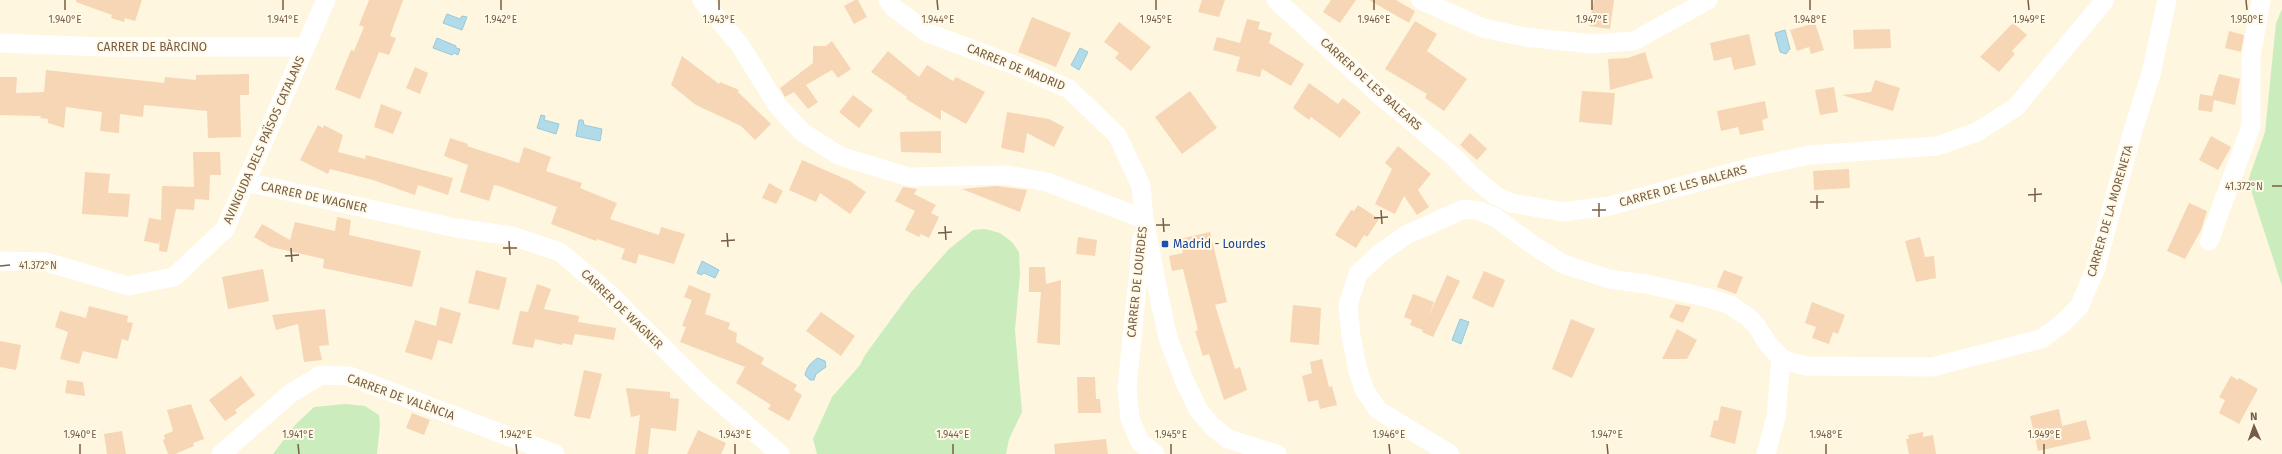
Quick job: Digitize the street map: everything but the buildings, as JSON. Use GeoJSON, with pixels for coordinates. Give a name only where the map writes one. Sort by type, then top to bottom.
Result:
{"type":"FeatureCollection","features":[{"type":"Feature","properties":{"kind":"street","name":"AVINGUDA DELS PAÏSOS CATALANS"},"geometry":{"type":"LineString","coordinates":[[0,261],[46,262],[128,286],[174,277],[225,229],[326,0]]}},
{"type":"Feature","properties":{"kind":"street","name":"CARRER DE LOURDES"},"geometry":{"type":"LineString","coordinates":[[702,0],[740,46],[777,105],[802,132],[840,156],[909,177],[1006,175],[1047,182],[1144,219],[1126,388],[1130,418],[1140,442],[1155,454]]}},
{"type":"Feature","properties":{"kind":"street","name":"CARRER DE MADRID"},"geometry":{"type":"LineString","coordinates":[[888,0],[893,7],[928,33],[1017,66],[1069,89],[1117,135],[1141,186],[1144,219],[1168,338],[1185,382],[1199,411],[1213,427],[1228,439],[1278,454]]}},
{"type":"Feature","properties":{"kind":"street","name":"CARRER DE LES BALEARS"},"geometry":{"type":"LineString","coordinates":[[1276,0],[1490,191],[1511,203],[1563,212],[1609,206],[1749,168],[1809,155],[1937,146],[1977,132],[2016,107],[2106,0]]}},
{"type":"Feature","properties":{"kind":"street"},"geometry":{"type":"LineString","coordinates":[[1422,0],[1483,28],[1525,37],[1592,44],[1634,41],[1708,0]]}},
{"type":"Feature","properties":{"kind":"street","name":"CARRER DE LA MORENETA"},"geometry":{"type":"LineString","coordinates":[[1450,454],[1378,410],[1365,391],[1358,371],[1350,336],[1348,305],[1351,290],[1358,274],[1379,254],[1406,235],[1464,209],[1480,211],[1496,218],[1533,245],[1563,264],[1609,279],[1646,284],[1709,298],[1730,306],[1748,317],[1756,325],[1768,344],[1781,358],[1806,366],[1932,367],[2041,339],[2062,324],[2079,307],[2095,270],[2134,127],[2151,74],[2167,0]]}},
{"type":"Feature","properties":{"kind":"street"},"geometry":{"type":"LineString","coordinates":[[2209,241],[2251,126],[2251,56],[2261,0]]}},
{"type":"Feature","properties":{"kind":"street","name":"CARRER DE BÀRCINO"},"geometry":{"type":"LineString","coordinates":[[0,42],[105,47],[305,47]]}},
{"type":"Feature","properties":{"kind":"street","name":"CARRER DE WAGNER"},"geometry":{"type":"LineString","coordinates":[[246,182],[456,228],[512,236],[560,252],[606,291],[703,387],[780,454]]}},
{"type":"Feature","properties":{"kind":"street"},"geometry":{"type":"LineString","coordinates":[[1480,211],[1490,191]]}},
{"type":"Feature","properties":{"kind":"street"},"geometry":{"type":"LineString","coordinates":[[1766,454],[1776,417],[1781,358]]}},
{"type":"Feature","properties":{"kind":"street","name":"CARRER DE VALÈNCIA"},"geometry":{"type":"LineString","coordinates":[[221,454],[291,392],[321,375],[349,376],[522,448],[555,454]]}},
{"type":"Feature","properties":{"kind":"green space"},"geometry":{"type":"Polygon","coordinates":[[[2282,9],[2282,286],[2248,181],[2265,132],[2276,23],[2282,9]]]}},
{"type":"Feature","properties":{"kind":"green space"},"geometry":{"type":"Polygon","coordinates":[[[985,229],[1000,233],[1012,242],[1019,252],[1020,274],[1015,330],[1022,412],[1009,439],[1006,454],[817,454],[813,439],[832,397],[860,365],[865,355],[912,291],[949,249],[973,230],[985,229]]]}},
{"type":"Feature","properties":{"kind":"green space"},"geometry":{"type":"Polygon","coordinates":[[[345,404],[365,406],[379,415],[380,425],[377,454],[273,454],[295,425],[314,407],[345,404]]]}},
{"type":"Feature","properties":{"kind":"water"},"geometry":{"type":"Polygon","coordinates":[[[447,14],[460,19],[462,16],[467,17],[462,30],[443,23],[447,14]]]}},
{"type":"Feature","properties":{"kind":"water"},"geometry":{"type":"Polygon","coordinates":[[[1785,30],[1790,49],[1786,54],[1780,52],[1775,33],[1785,30]]]}},
{"type":"Feature","properties":{"kind":"water"},"geometry":{"type":"Polygon","coordinates":[[[437,38],[460,49],[458,55],[454,53],[452,55],[433,48],[437,38]]]}},
{"type":"Feature","properties":{"kind":"water"},"geometry":{"type":"Polygon","coordinates":[[[1080,48],[1088,52],[1079,70],[1071,65],[1080,48]]]}},
{"type":"Feature","properties":{"kind":"water"},"geometry":{"type":"Polygon","coordinates":[[[541,115],[545,116],[544,120],[559,124],[556,134],[537,128],[541,115]]]}},
{"type":"Feature","properties":{"kind":"water"},"geometry":{"type":"Polygon","coordinates":[[[579,120],[583,120],[584,125],[602,129],[600,141],[576,136],[579,120]]]}},
{"type":"Feature","properties":{"kind":"water"},"geometry":{"type":"Polygon","coordinates":[[[702,261],[719,270],[715,278],[704,273],[701,275],[697,273],[702,261]]]}},
{"type":"Feature","properties":{"kind":"water"},"geometry":{"type":"Polygon","coordinates":[[[1460,319],[1469,322],[1461,344],[1452,340],[1460,319]]]}},
{"type":"Feature","properties":{"kind":"water"},"geometry":{"type":"Polygon","coordinates":[[[818,358],[825,361],[826,367],[816,374],[814,380],[810,380],[805,375],[806,372],[810,365],[818,358]]]}},
{"type":"Feature","properties":{"kind":"place","name":"Madrid - Lourdes"},"geometry":{"type":"Point","coordinates":[1165,244]}}]}
